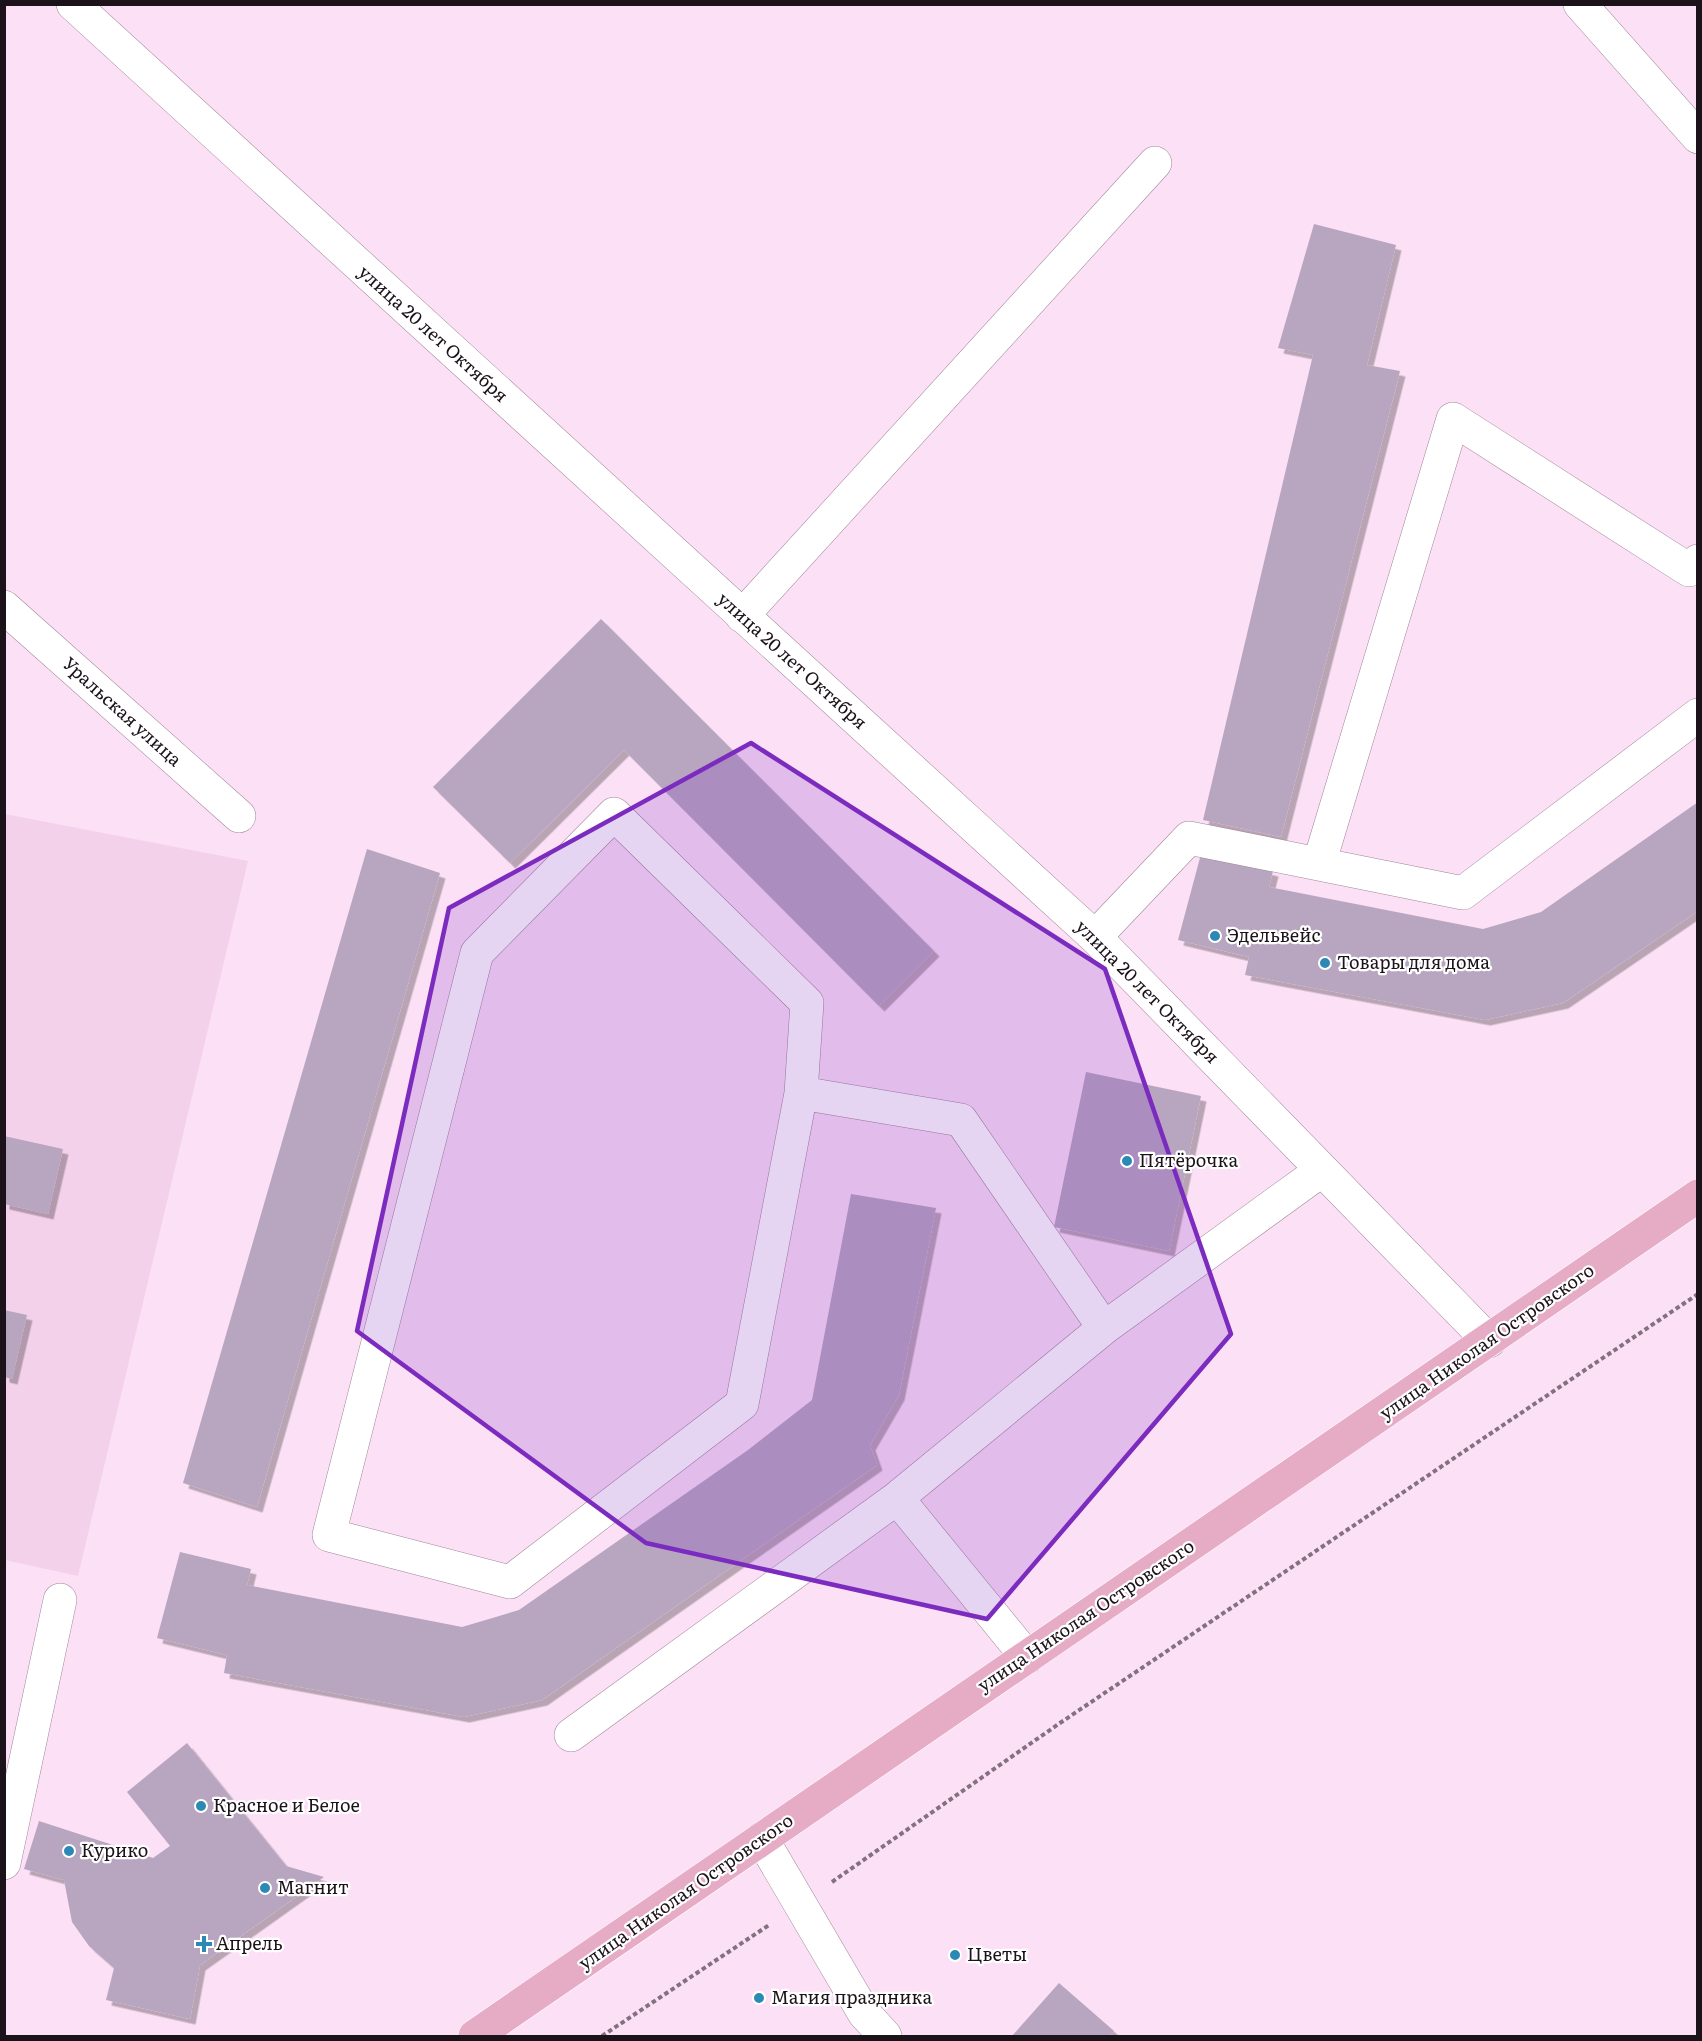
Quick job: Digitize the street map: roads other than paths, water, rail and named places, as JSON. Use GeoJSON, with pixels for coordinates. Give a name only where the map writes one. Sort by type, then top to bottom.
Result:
{"type":"FeatureCollection","features":[{"type":"Feature","properties":{"kind":"main road","name":"улица Николая Островского"},"geometry":{"type":"LineString","coordinates":[[475,2037],[1698,1196]]}},
{"type":"Feature","properties":{"kind":"street","name":"улица 20 лет Октября"},"geometry":{"type":"LineString","coordinates":[[73,4],[1095,937],[1489,1341]]}},
{"type":"Feature","properties":{"kind":"street"},"geometry":{"type":"LineString","coordinates":[[1580,4],[1698,138]]}},
{"type":"Feature","properties":{"kind":"street"},"geometry":{"type":"LineString","coordinates":[[742,616],[1155,163]]}},
{"type":"Feature","properties":{"kind":"street"},"geometry":{"type":"LineString","coordinates":[[1319,864],[1453,419],[1689,570],[1698,561]]}},
{"type":"Feature","properties":{"kind":"street","name":"Уральская улица"},"geometry":{"type":"LineString","coordinates":[[4,607],[239,816]]}},
{"type":"Feature","properties":{"kind":"street"},"geometry":{"type":"LineString","coordinates":[[1095,937],[1189,838],[1463,893],[1698,715]]}},
{"type":"Feature","properties":{"kind":"street"},"geometry":{"type":"LineString","coordinates":[[614,814],[807,1003],[801,1093],[742,1404],[510,1581],[329,1535],[477,953],[614,814]]}},
{"type":"Feature","properties":{"kind":"street"},"geometry":{"type":"LineString","coordinates":[[801,1093],[961,1120],[1104,1328]]}},
{"type":"Feature","properties":{"kind":"street"},"geometry":{"type":"LineString","coordinates":[[571,1735],[897,1498],[1104,1328],[1322,1170]]}},
{"type":"Feature","properties":{"kind":"street"},"geometry":{"type":"LineString","coordinates":[[897,1498],[1027,1657]]}},
{"type":"Feature","properties":{"kind":"street"},"geometry":{"type":"LineString","coordinates":[[6,1846],[60,1600]]}},
{"type":"Feature","properties":{"kind":"street"},"geometry":{"type":"LineString","coordinates":[[762,1839],[864,2013],[885,2037]]}},
{"type":"Feature","properties":{"kind":"place","name":"Эдельвейс"},"geometry":{"type":"Point","coordinates":[1215,936]}},
{"type":"Feature","properties":{"kind":"place","name":"Товары для дома"},"geometry":{"type":"Point","coordinates":[1325,963]}},
{"type":"Feature","properties":{"kind":"place","name":"Пятёрочка"},"geometry":{"type":"Point","coordinates":[1127,1161]}},
{"type":"Feature","properties":{"kind":"place","name":"Красное и Белое"},"geometry":{"type":"Point","coordinates":[201,1806]}},
{"type":"Feature","properties":{"kind":"place","name":"Курико"},"geometry":{"type":"Point","coordinates":[69,1851]}},
{"type":"Feature","properties":{"kind":"place","name":"Магнит"},"geometry":{"type":"Point","coordinates":[265,1888]}},
{"type":"Feature","properties":{"kind":"place","name":"Апрель"},"geometry":{"type":"Point","coordinates":[204,1944]}},
{"type":"Feature","properties":{"kind":"place","name":"Цветы"},"geometry":{"type":"Point","coordinates":[955,1955]}},
{"type":"Feature","properties":{"kind":"place","name":"Магия праздника"},"geometry":{"type":"Point","coordinates":[759,1998]}}]}
